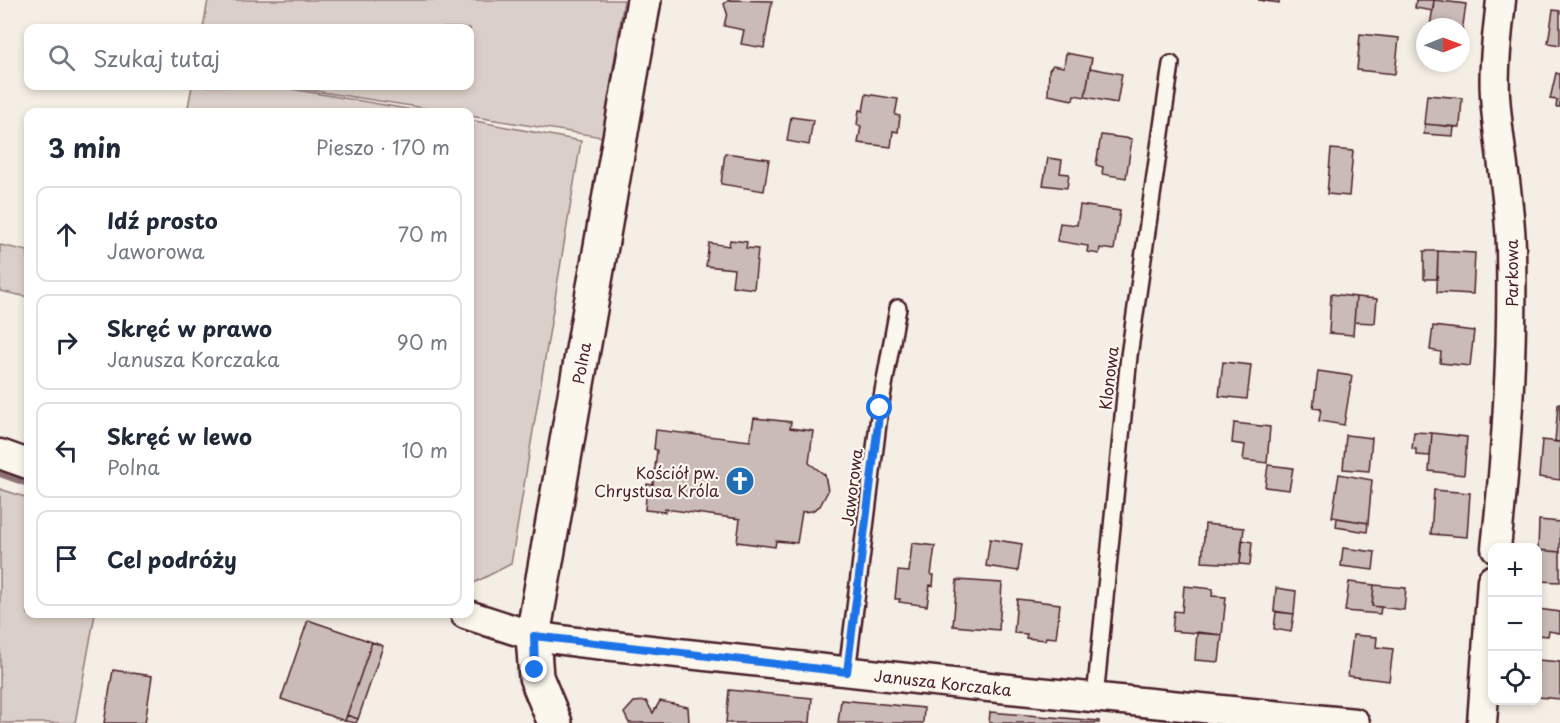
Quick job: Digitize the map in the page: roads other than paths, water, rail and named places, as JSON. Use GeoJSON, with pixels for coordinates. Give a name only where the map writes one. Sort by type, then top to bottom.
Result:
{"type":"FeatureCollection","features":[{"type":"Feature","properties":{"kind":"street","name":"Polna"},"geometry":{"type":"LineString","coordinates":[[555,723],[536,677],[534,636],[644,0]]}},
{"type":"Feature","properties":{"kind":"street","name":"Parkowa"},"geometry":{"type":"LineString","coordinates":[[1496,543],[1511,315],[1511,232],[1495,92],[1495,63],[1502,0]]}},
{"type":"Feature","properties":{"kind":"street"},"geometry":{"type":"LineString","coordinates":[[0,454],[24,463]]}},
{"type":"Feature","properties":{"kind":"street"},"geometry":{"type":"LineString","coordinates":[[1482,723],[1491,597]]}},
{"type":"Feature","properties":{"kind":"street","name":"Janusza Korczaka"},"geometry":{"type":"LineString","coordinates":[[474,617],[534,636],[847,672],[1355,723]]}},
{"type":"Feature","properties":{"kind":"lane","name":"Klonowa"},"geometry":{"type":"LineString","coordinates":[[1095,698],[1123,401],[1171,64]]}},
{"type":"Feature","properties":{"kind":"lane","name":"Jaworowa"},"geometry":{"type":"LineString","coordinates":[[847,672],[880,408],[898,308]]}},
{"type":"Feature","properties":{"kind":"waterway"},"geometry":{"type":"LineString","coordinates":[[0,473],[24,482]]}},
{"type":"Feature","properties":{"kind":"place","name":"Kościół pw. Chrystusa Króla"},"geometry":{"type":"Point","coordinates":[740,481]}}]}
